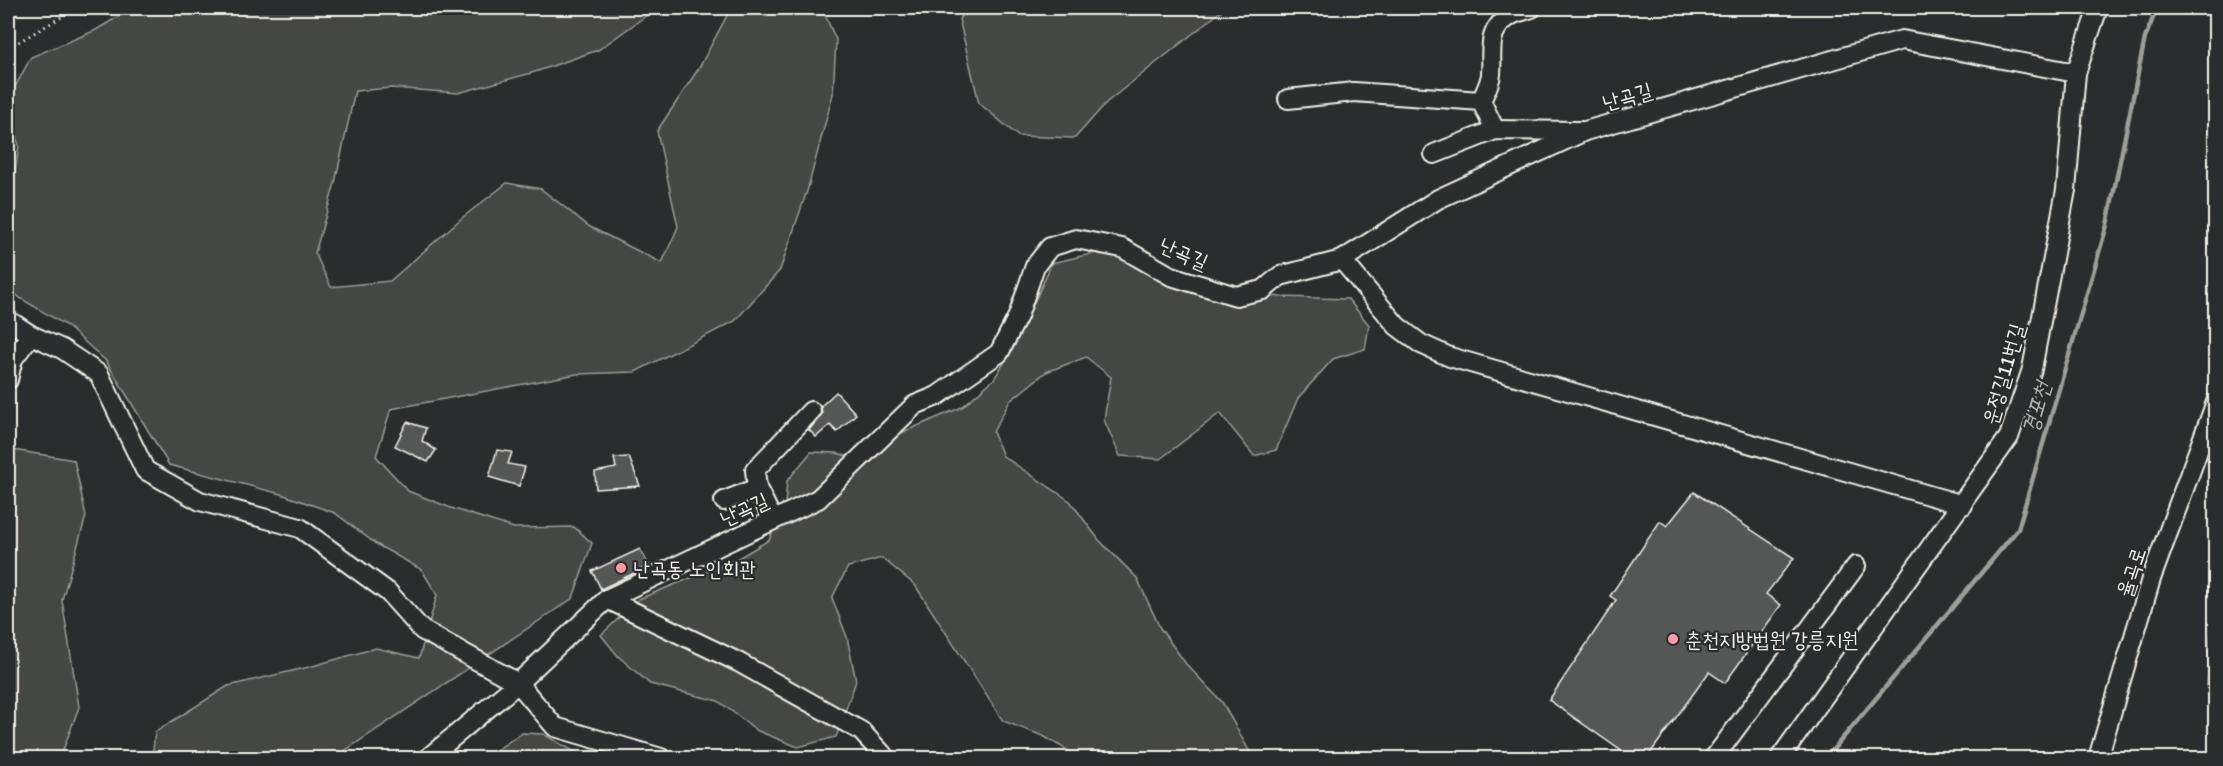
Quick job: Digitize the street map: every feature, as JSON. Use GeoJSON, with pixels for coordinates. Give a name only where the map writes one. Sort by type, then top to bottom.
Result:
{"type":"FeatureCollection","features":[{"type":"Feature","properties":{"kind":"street"},"geometry":{"type":"LineString","coordinates":[[1481,101],[1489,85],[1490,45],[1494,34],[1509,16],[1532,8]]}},
{"type":"Feature","properties":{"kind":"street","name":"운정길11번길"},"geometry":{"type":"LineString","coordinates":[[1780,759],[1963,505],[2009,437],[2032,369],[2066,190],[2076,73],[2098,8]]}},
{"type":"Feature","properties":{"kind":"street","name":"난곡길"},"geometry":{"type":"LineString","coordinates":[[428,759],[518,683],[607,599],[818,499],[915,405],[937,396],[999,353],[1018,316],[1035,266],[1050,247],[1076,239],[1122,248],[1171,276],[1236,296],[1263,290],[1281,276],[1342,260],[1438,199],[1585,131],[1902,40],[2076,73]]}},
{"type":"Feature","properties":{"kind":"street"},"geometry":{"type":"LineString","coordinates":[[1288,99],[1354,92],[1481,101]]}},
{"type":"Feature","properties":{"kind":"street"},"geometry":{"type":"LineString","coordinates":[[1481,101],[1495,130]]}},
{"type":"Feature","properties":{"kind":"street"},"geometry":{"type":"LineString","coordinates":[[1434,154],[1495,130],[1585,131]]}},
{"type":"Feature","properties":{"kind":"street"},"geometry":{"type":"LineString","coordinates":[[1342,260],[1397,326],[1421,344],[1450,357],[1963,505]]}},
{"type":"Feature","properties":{"kind":"street"},"geometry":{"type":"LineString","coordinates":[[8,320],[31,335],[62,349],[99,374],[145,470],[200,501],[300,528],[388,592],[422,630],[518,683],[555,727],[661,759]]}},
{"type":"Feature","properties":{"kind":"street"},"geometry":{"type":"LineString","coordinates":[[8,380],[13,359],[31,335]]}},
{"type":"Feature","properties":{"kind":"street","name":"율곡로"},"geometry":{"type":"LineString","coordinates":[[2098,759],[2151,579],[2216,402]]}},
{"type":"Feature","properties":{"kind":"street"},"geometry":{"type":"LineString","coordinates":[[773,520],[757,488],[755,470],[811,411]]}},
{"type":"Feature","properties":{"kind":"street"},"geometry":{"type":"LineString","coordinates":[[724,501],[757,488]]}},
{"type":"Feature","properties":{"kind":"street"},"geometry":{"type":"LineString","coordinates":[[1714,759],[1857,566]]}},
{"type":"Feature","properties":{"kind":"street"},"geometry":{"type":"LineString","coordinates":[[607,599],[738,662],[861,731],[886,759]]}},
{"type":"Feature","properties":{"kind":"path"},"geometry":{"type":"LineString","coordinates":[[8,48],[77,8]]}},
{"type":"Feature","properties":{"kind":"shaded area"},"geometry":{"type":"Polygon","coordinates":[[[133,8],[657,8],[598,50],[535,72],[458,93],[391,88],[355,91],[335,183],[315,253],[331,287],[390,281],[463,217],[507,183],[541,189],[590,227],[662,263],[678,227],[657,131],[699,68],[731,8],[822,8],[836,40],[833,94],[808,188],[780,270],[735,321],[635,372],[577,374],[391,409],[376,456],[408,491],[451,508],[514,528],[574,527],[592,543],[573,598],[334,758],[152,758],[155,732],[228,686],[376,648],[419,658],[437,595],[422,570],[376,544],[335,513],[281,494],[169,465],[106,361],[67,326],[20,298],[8,287],[8,201],[13,187],[19,145],[8,116],[8,100],[31,57],[94,31],[133,8]]]}},
{"type":"Feature","properties":{"kind":"shaded area"},"geometry":{"type":"Polygon","coordinates":[[[967,8],[1225,8],[1107,102],[1075,138],[1018,136],[979,103],[959,19],[967,8]]]}},
{"type":"Feature","properties":{"kind":"shaded area"},"geometry":{"type":"Polygon","coordinates":[[[1121,247],[1181,268],[1207,284],[1280,297],[1348,299],[1369,325],[1365,349],[1333,359],[1298,398],[1276,450],[1254,456],[1220,413],[1160,459],[1120,456],[1104,420],[1111,377],[1086,357],[1046,372],[1010,401],[993,432],[1003,456],[1070,501],[1099,540],[1137,578],[1160,628],[1186,664],[1222,702],[1253,758],[1081,758],[1043,736],[1003,721],[915,585],[882,558],[848,567],[832,598],[847,637],[856,681],[836,737],[798,747],[758,731],[718,701],[650,684],[618,656],[601,635],[639,599],[735,560],[769,540],[785,505],[787,481],[811,452],[837,453],[869,463],[901,433],[962,407],[994,379],[1014,347],[1052,263],[1121,247]]]}},
{"type":"Feature","properties":{"kind":"shaded area"},"geometry":{"type":"Polygon","coordinates":[[[13,450],[74,460],[86,516],[62,600],[79,707],[60,758],[8,758],[8,455],[13,450]]]}},
{"type":"Feature","properties":{"kind":"shaded area"},"geometry":{"type":"Polygon","coordinates":[[[2215,605],[2215,706],[2207,686],[2215,605]]]}},
{"type":"Feature","properties":{"kind":"shaded area"},"geometry":{"type":"Polygon","coordinates":[[[522,733],[543,734],[586,758],[484,758],[522,733]]]}},
{"type":"Feature","properties":{"kind":"building"},"geometry":{"type":"Polygon","coordinates":[[[836,392],[856,414],[837,432],[830,425],[816,437],[809,430],[822,414],[821,406],[836,392]]]}},
{"type":"Feature","properties":{"kind":"building"},"geometry":{"type":"Polygon","coordinates":[[[407,422],[426,428],[422,441],[436,450],[428,462],[395,446],[407,422]]]}},
{"type":"Feature","properties":{"kind":"building"},"geometry":{"type":"Polygon","coordinates":[[[497,450],[512,452],[508,464],[525,467],[519,486],[489,477],[497,450]]]}},
{"type":"Feature","properties":{"kind":"building"},"geometry":{"type":"Polygon","coordinates":[[[629,457],[640,486],[596,489],[595,472],[616,468],[614,458],[629,457]]]}},
{"type":"Feature","properties":{"kind":"building","name":"춘천지방법원 강릉지원"},"geometry":{"type":"Polygon","coordinates":[[[1694,492],[1794,558],[1766,594],[1781,605],[1725,683],[1709,672],[1646,759],[1633,759],[1549,700],[1616,600],[1610,596],[1660,521],[1667,526],[1694,492]]]}},
{"type":"Feature","properties":{"kind":"building","name":"난곡동 노인회관"},"geometry":{"type":"Polygon","coordinates":[[[640,549],[649,566],[601,589],[592,571],[640,549]]]}},
{"type":"Feature","properties":{"kind":"waterway","name":"경포천"},"geometry":{"type":"LineString","coordinates":[[1826,758],[2018,529],[2107,225],[2145,38],[2157,8]]}},
{"type":"Feature","properties":{"kind":"place","name":"난곡동 노인회관"},"geometry":{"type":"Point","coordinates":[621,568]}},
{"type":"Feature","properties":{"kind":"place","name":"춘천지방법원 강릉지원"},"geometry":{"type":"Point","coordinates":[1673,639]}}]}
